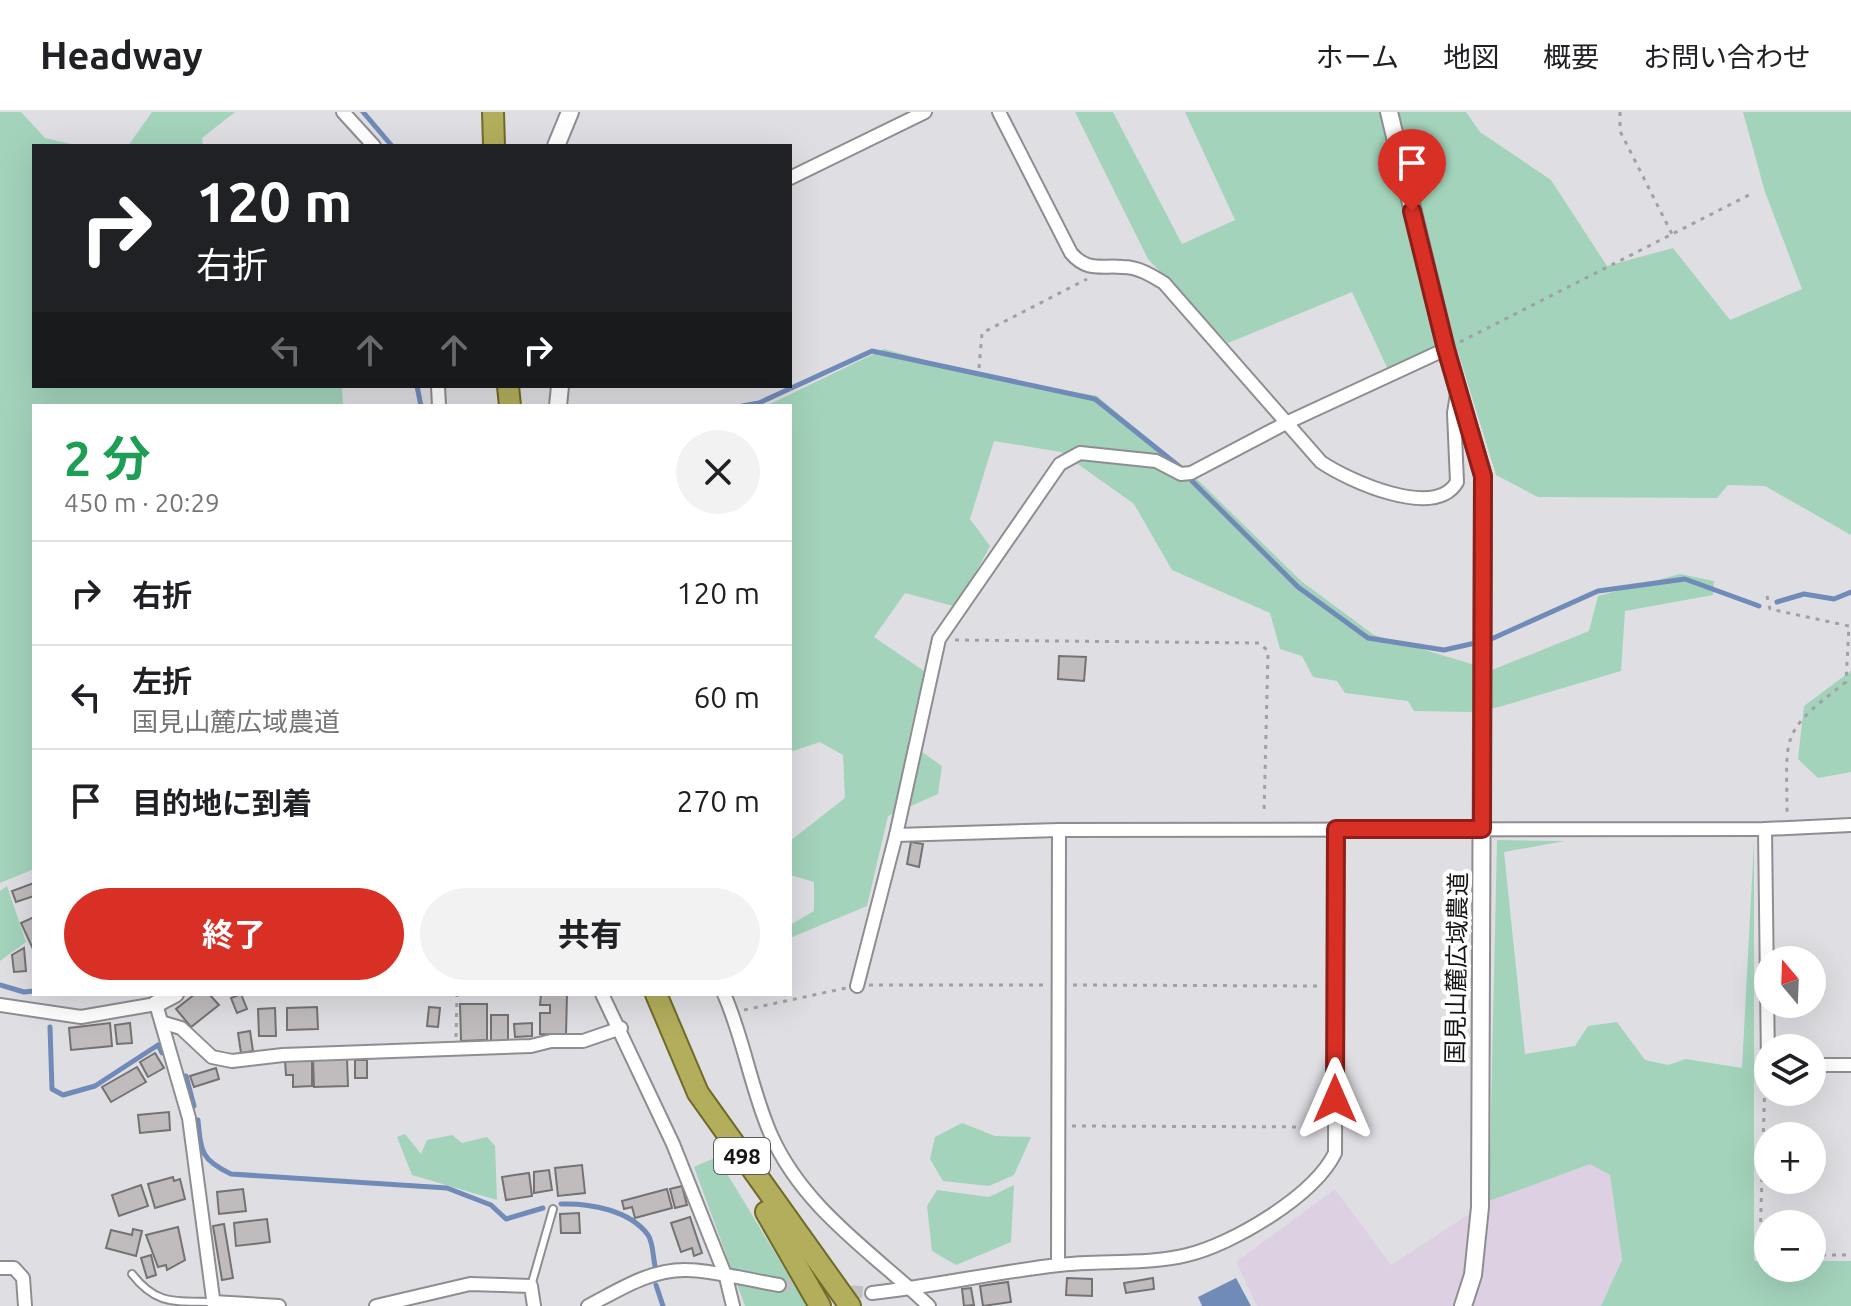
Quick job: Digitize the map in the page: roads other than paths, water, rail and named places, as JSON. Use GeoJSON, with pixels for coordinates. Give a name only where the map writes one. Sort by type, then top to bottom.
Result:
{"type":"FeatureCollection","features":[{"type":"Feature","properties":{"kind":"highway"},"geometry":{"type":"LineString","coordinates":[[493,112],[494,144]]}},
{"type":"Feature","properties":{"kind":"highway","name":"498"},"geometry":{"type":"LineString","coordinates":[[657,996],[698,1093],[850,1306]]}},
{"type":"Feature","properties":{"kind":"highway"},"geometry":{"type":"LineString","coordinates":[[698,1093],[820,1306]]}},
{"type":"Feature","properties":{"kind":"street"},"geometry":{"type":"LineString","coordinates":[[343,112],[372,144]]}},
{"type":"Feature","properties":{"kind":"street"},"geometry":{"type":"LineString","coordinates":[[557,144],[570,112]]}},
{"type":"Feature","properties":{"kind":"street"},"geometry":{"type":"LineString","coordinates":[[792,177],[925,112]]}},
{"type":"Feature","properties":{"kind":"street"},"geometry":{"type":"LineString","coordinates":[[999,112],[1071,253],[1080,264],[1092,268],[1126,267],[1147,272],[1164,283],[1321,462],[1340,475],[1368,487],[1429,500],[1442,498],[1457,482],[1454,413],[1458,387]]}},
{"type":"Feature","properties":{"kind":"street","name":"国見山麓広域農道"},"geometry":{"type":"LineString","coordinates":[[1389,112],[1446,349],[1483,476],[1480,1207],[1473,1275],[1463,1306]]}},
{"type":"Feature","properties":{"kind":"street"},"geometry":{"type":"LineString","coordinates":[[857,986],[896,835],[939,639],[1060,464],[1080,453],[1156,461],[1181,474],[1191,473],[1286,423],[1446,349]]}},
{"type":"Feature","properties":{"kind":"street"},"geometry":{"type":"LineString","coordinates":[[896,835],[1059,830],[1765,829],[1851,825]]}},
{"type":"Feature","properties":{"kind":"street"},"geometry":{"type":"LineString","coordinates":[[872,1293],[1058,1265],[1186,1256],[1217,1244],[1292,1201],[1329,1166],[1335,1153],[1336,829]]}},
{"type":"Feature","properties":{"kind":"street"},"geometry":{"type":"LineString","coordinates":[[1765,829],[1767,1034]]}},
{"type":"Feature","properties":{"kind":"street"},"geometry":{"type":"LineString","coordinates":[[1058,1265],[1059,830]]}},
{"type":"Feature","properties":{"kind":"street"},"geometry":{"type":"LineString","coordinates":[[0,1005],[81,1017],[156,1004],[171,996]]}},
{"type":"Feature","properties":{"kind":"street"},"geometry":{"type":"LineString","coordinates":[[603,996],[621,1028],[673,1144],[726,1277],[733,1306]]}},
{"type":"Feature","properties":{"kind":"street"},"geometry":{"type":"LineString","coordinates":[[725,996],[771,1135],[799,1182],[841,1232],[929,1306]]}},
{"type":"Feature","properties":{"kind":"street"},"geometry":{"type":"LineString","coordinates":[[156,1004],[164,1023],[189,1118],[213,1304],[279,1306]]}},
{"type":"Feature","properties":{"kind":"street"},"geometry":{"type":"LineString","coordinates":[[164,1023],[181,1028],[212,1057],[232,1061],[583,1041],[621,1028]]}},
{"type":"Feature","properties":{"kind":"street"},"geometry":{"type":"LineString","coordinates":[[1826,1065],[1851,1065]]}},
{"type":"Feature","properties":{"kind":"street"},"geometry":{"type":"LineString","coordinates":[[0,1268],[14,1268],[23,1278],[25,1306]]}},
{"type":"Feature","properties":{"kind":"street"},"geometry":{"type":"LineString","coordinates":[[588,1306],[645,1277],[665,1271],[689,1269],[779,1285]]}},
{"type":"Feature","properties":{"kind":"street"},"geometry":{"type":"LineString","coordinates":[[376,1306],[470,1284],[531,1286],[534,1306]]}},
{"type":"Feature","properties":{"kind":"lane"},"geometry":{"type":"LineString","coordinates":[[531,1286],[553,1209]]}},
{"type":"Feature","properties":{"kind":"lane"},"geometry":{"type":"LineString","coordinates":[[132,1274],[144,1290],[162,1301],[213,1304]]}},
{"type":"Feature","properties":{"kind":"water"},"geometry":{"type":"Polygon","coordinates":[[[1236,1278],[1251,1306],[1202,1306],[1198,1297],[1236,1278]]]}},
{"type":"Feature","properties":{"kind":"waterway"},"geometry":{"type":"LineString","coordinates":[[363,112],[390,144]]}},
{"type":"Feature","properties":{"kind":"waterway"},"geometry":{"type":"LineString","coordinates":[[792,388],[872,351],[1095,399],[1180,467]]}},
{"type":"Feature","properties":{"kind":"waterway"},"geometry":{"type":"LineString","coordinates":[[417,388],[421,404]]}},
{"type":"Feature","properties":{"kind":"waterway"},"geometry":{"type":"LineString","coordinates":[[753,404],[792,388]]}},
{"type":"Feature","properties":{"kind":"waterway"},"geometry":{"type":"LineString","coordinates":[[1192,481],[1298,587],[1368,638],[1444,650],[1489,640],[1598,591],[1685,579],[1759,606]]}},
{"type":"Feature","properties":{"kind":"waterway"},"geometry":{"type":"LineString","coordinates":[[1777,602],[1804,594],[1834,599],[1851,592]]}},
{"type":"Feature","properties":{"kind":"waterway"},"geometry":{"type":"LineString","coordinates":[[0,985],[32,991]]}},
{"type":"Feature","properties":{"kind":"waterway"},"geometry":{"type":"LineString","coordinates":[[50,1027],[52,1089],[63,1095],[95,1086],[158,1045],[162,1053]]}},
{"type":"Feature","properties":{"kind":"waterway"},"geometry":{"type":"LineString","coordinates":[[186,1076],[194,1106]]}},
{"type":"Feature","properties":{"kind":"waterway"},"geometry":{"type":"LineString","coordinates":[[198,1120],[204,1154],[231,1174],[447,1188],[491,1205],[506,1219],[543,1208]]}},
{"type":"Feature","properties":{"kind":"waterway"},"geometry":{"type":"LineString","coordinates":[[561,1204],[596,1207],[631,1219],[650,1238],[655,1266]]}},
{"type":"Feature","properties":{"kind":"waterway"},"geometry":{"type":"LineString","coordinates":[[656,1285],[663,1306]]}},
{"type":"Feature","properties":{"kind":"tunnel"},"geometry":{"type":"LineString","coordinates":[[779,1285],[872,1293]]}}]}
